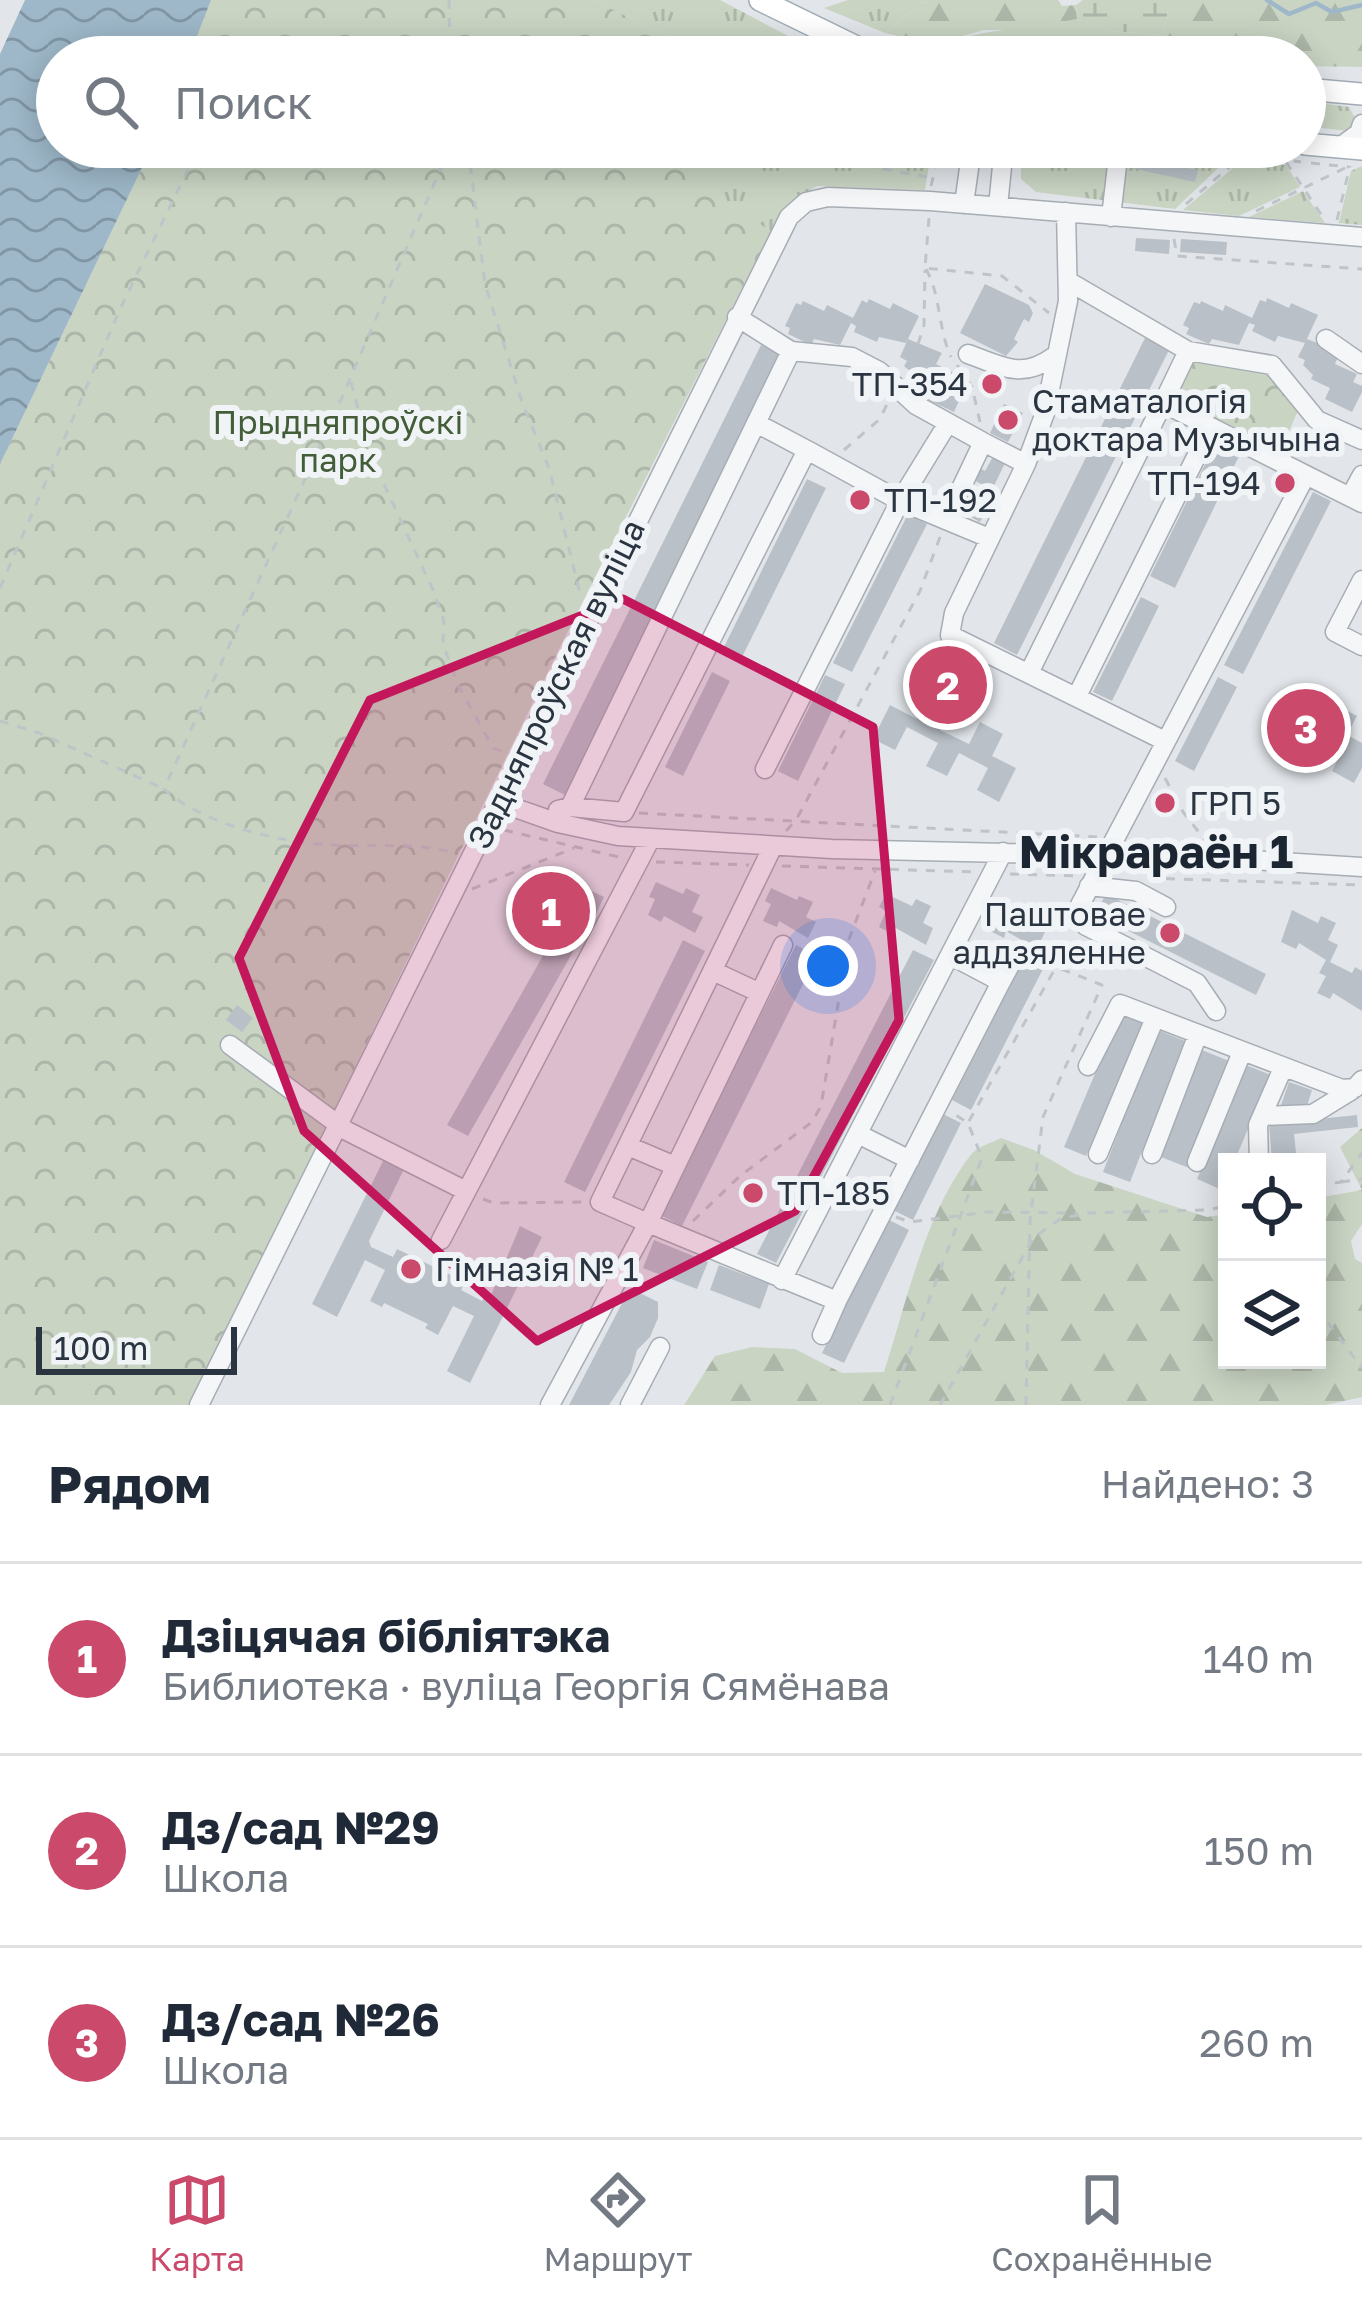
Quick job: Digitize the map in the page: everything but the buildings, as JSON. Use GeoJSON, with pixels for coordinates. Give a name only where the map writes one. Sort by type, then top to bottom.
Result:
{"type":"FeatureCollection","features":[{"type":"Feature","properties":{"kind":"main road"},"geometry":{"type":"LineString","coordinates":[[760,0],[835,36]]}},
{"type":"Feature","properties":{"kind":"main road"},"geometry":{"type":"LineString","coordinates":[[1326,91],[1357,94]]}},
{"type":"Feature","properties":{"kind":"street"},"geometry":{"type":"LineString","coordinates":[[1352,158],[1362,120],[1357,94]]}},
{"type":"Feature","properties":{"kind":"street"},"geometry":{"type":"LineString","coordinates":[[964,203],[969,168]]}},
{"type":"Feature","properties":{"kind":"street"},"geometry":{"type":"LineString","coordinates":[[998,206],[1002,168]]}},
{"type":"Feature","properties":{"kind":"street"},"geometry":{"type":"LineString","coordinates":[[1111,217],[1117,168]]}},
{"type":"Feature","properties":{"kind":"street","name":"Задняпроўская вуліца"},"geometry":{"type":"LineString","coordinates":[[199,1405],[789,217],[806,202],[828,196],[1362,237]]}},
{"type":"Feature","properties":{"kind":"street"},"geometry":{"type":"LineString","coordinates":[[1066,212],[1065,321],[1045,412],[1026,464],[954,613],[950,635],[1077,697],[1162,747]]}},
{"type":"Feature","properties":{"kind":"street"},"geometry":{"type":"LineString","coordinates":[[1067,281],[1189,350],[1272,365],[1317,420],[1362,440]]}},
{"type":"Feature","properties":{"kind":"street"},"geometry":{"type":"LineString","coordinates":[[737,317],[791,351],[852,357],[878,371],[916,405],[1026,464]]}},
{"type":"Feature","properties":{"kind":"street"},"geometry":{"type":"LineString","coordinates":[[1326,339],[1362,364]]}},
{"type":"Feature","properties":{"kind":"street"},"geometry":{"type":"LineString","coordinates":[[1029,673],[1189,350]]}},
{"type":"Feature","properties":{"kind":"street"},"geometry":{"type":"LineString","coordinates":[[569,807],[791,351]]}},
{"type":"Feature","properties":{"kind":"street"},"geometry":{"type":"LineString","coordinates":[[968,354],[1012,370],[1035,370],[1054,357]]}},
{"type":"Feature","properties":{"kind":"street"},"geometry":{"type":"LineString","coordinates":[[1163,403],[1356,500],[1362,475]]}},
{"type":"Feature","properties":{"kind":"street"},"geometry":{"type":"LineString","coordinates":[[756,423],[900,501],[989,538]]}},
{"type":"Feature","properties":{"kind":"street"},"geometry":{"type":"LineString","coordinates":[[765,769],[900,501],[948,423]]}},
{"type":"Feature","properties":{"kind":"street"},"geometry":{"type":"LineString","coordinates":[[1077,697],[1211,427]]}},
{"type":"Feature","properties":{"kind":"street"},"geometry":{"type":"LineString","coordinates":[[946,520],[983,442]]}},
{"type":"Feature","properties":{"kind":"street"},"geometry":{"type":"LineString","coordinates":[[530,815],[569,807],[624,812],[807,449]]}},
{"type":"Feature","properties":{"kind":"street"},"geometry":{"type":"LineString","coordinates":[[1216,1011],[1197,983],[1086,926],[1079,918],[1079,908],[1306,476]]}},
{"type":"Feature","properties":{"kind":"street"},"geometry":{"type":"LineString","coordinates":[[1362,580],[1335,632],[1362,646]]}},
{"type":"Feature","properties":{"kind":"street"},"geometry":{"type":"LineString","coordinates":[[498,802],[530,815],[618,836],[1003,852],[1109,846],[1362,867]]}},
{"type":"Feature","properties":{"kind":"street"},"geometry":{"type":"LineString","coordinates":[[441,1240],[651,838]]}},
{"type":"Feature","properties":{"kind":"street"},"geometry":{"type":"LineString","coordinates":[[773,846],[600,1202],[837,1301]]}},
{"type":"Feature","properties":{"kind":"street"},"geometry":{"type":"LineString","coordinates":[[782,1280],[1003,852]]}},
{"type":"Feature","properties":{"kind":"street"},"geometry":{"type":"LineString","coordinates":[[1091,881],[1136,891],[1166,907]]}},
{"type":"Feature","properties":{"kind":"street"},"geometry":{"type":"LineString","coordinates":[[550,1405],[648,1223],[783,945]]}},
{"type":"Feature","properties":{"kind":"street"},"geometry":{"type":"LineString","coordinates":[[823,1335],[1016,954]]}},
{"type":"Feature","properties":{"kind":"street"},"geometry":{"type":"LineString","coordinates":[[950,955],[1001,982]]}},
{"type":"Feature","properties":{"kind":"street"},"geometry":{"type":"LineString","coordinates":[[712,971],[758,992]]}},
{"type":"Feature","properties":{"kind":"street"},"geometry":{"type":"LineString","coordinates":[[1088,1066],[1120,1004],[1342,1089],[1358,1084]]}},
{"type":"Feature","properties":{"kind":"street"},"geometry":{"type":"LineString","coordinates":[[1098,1154],[1155,1018]]}},
{"type":"Feature","properties":{"kind":"street"},"geometry":{"type":"LineString","coordinates":[[1152,1154],[1198,1034]]}},
{"type":"Feature","properties":{"kind":"street"},"geometry":{"type":"LineString","coordinates":[[230,1045],[338,1125],[466,1191]]}},
{"type":"Feature","properties":{"kind":"street"},"geometry":{"type":"LineString","coordinates":[[1197,1162],[1243,1052]]}},
{"type":"Feature","properties":{"kind":"street"},"geometry":{"type":"LineString","coordinates":[[1259,1153],[1258,1126],[1283,1068]]}},
{"type":"Feature","properties":{"kind":"street"},"geometry":{"type":"LineString","coordinates":[[1262,1116],[1313,1114],[1358,1084]]}},
{"type":"Feature","properties":{"kind":"street"},"geometry":{"type":"LineString","coordinates":[[858,1134],[910,1160]]}},
{"type":"Feature","properties":{"kind":"street"},"geometry":{"type":"LineString","coordinates":[[628,1146],[675,1166]]}},
{"type":"Feature","properties":{"kind":"street"},"geometry":{"type":"LineString","coordinates":[[630,1405],[660,1347]]}},
{"type":"Feature","properties":{"kind":"path"},"geometry":{"type":"LineString","coordinates":[[449,0],[450,36]]}},
{"type":"Feature","properties":{"kind":"path"},"geometry":{"type":"LineString","coordinates":[[1243,218],[1352,158]]}},
{"type":"Feature","properties":{"kind":"path"},"geometry":{"type":"LineString","coordinates":[[1334,234],[1352,158]]}},
{"type":"Feature","properties":{"kind":"path"},"geometry":{"type":"LineString","coordinates":[[0,588],[119,309],[189,168]]}},
{"type":"Feature","properties":{"kind":"path"},"geometry":{"type":"LineString","coordinates":[[164,789],[441,168]]}},
{"type":"Feature","properties":{"kind":"path"},"geometry":{"type":"LineString","coordinates":[[471,168],[485,284],[522,403],[549,468],[581,601]]}},
{"type":"Feature","properties":{"kind":"path"},"geometry":{"type":"LineString","coordinates":[[878,168],[933,178]]}},
{"type":"Feature","properties":{"kind":"path"},"geometry":{"type":"LineString","coordinates":[[931,188],[936,168]]}},
{"type":"Feature","properties":{"kind":"path"},"geometry":{"type":"LineString","coordinates":[[1200,213],[1178,210],[1228,168]]}},
{"type":"Feature","properties":{"kind":"path"},"geometry":{"type":"LineString","coordinates":[[1291,168],[1334,234]]}},
{"type":"Feature","properties":{"kind":"path"},"geometry":{"type":"LineString","coordinates":[[918,344],[924,325],[930,211]]}},
{"type":"Feature","properties":{"kind":"path"},"geometry":{"type":"LineString","coordinates":[[1173,233],[1177,256],[1362,269]]}},
{"type":"Feature","properties":{"kind":"path"},"geometry":{"type":"LineString","coordinates":[[925,268],[1002,276],[1031,296],[1041,310],[1065,321]]}},
{"type":"Feature","properties":{"kind":"path"},"geometry":{"type":"LineString","coordinates":[[350,378],[368,452],[439,606],[443,644],[458,685],[493,748],[519,758]]}},
{"type":"Feature","properties":{"kind":"path"},"geometry":{"type":"LineString","coordinates":[[828,461],[880,419],[895,386]]}},
{"type":"Feature","properties":{"kind":"path"},"geometry":{"type":"LineString","coordinates":[[773,846],[796,820],[920,591],[946,520]]}},
{"type":"Feature","properties":{"kind":"path"},"geometry":{"type":"LineString","coordinates":[[0,722],[61,742],[164,789],[213,820],[295,841],[431,847],[470,858]]}},
{"type":"Feature","properties":{"kind":"path"},"geometry":{"type":"LineString","coordinates":[[1162,747],[1160,769],[1183,812],[1219,858]]}},
{"type":"Feature","properties":{"kind":"path"},"geometry":{"type":"LineString","coordinates":[[624,812],[796,820],[1109,846]]}},
{"type":"Feature","properties":{"kind":"path"},"geometry":{"type":"LineString","coordinates":[[496,828],[639,861],[992,873],[1091,881]]}},
{"type":"Feature","properties":{"kind":"path"},"geometry":{"type":"LineString","coordinates":[[465,892],[576,847]]}},
{"type":"Feature","properties":{"kind":"path"},"geometry":{"type":"LineString","coordinates":[[678,1235],[740,1176],[812,1122],[821,1106],[849,939],[876,869]]}},
{"type":"Feature","properties":{"kind":"path"},"geometry":{"type":"LineString","coordinates":[[1138,878],[1362,885]]}},
{"type":"Feature","properties":{"kind":"path"},"geometry":{"type":"LineString","coordinates":[[1016,954],[1023,951],[1102,985],[1043,1118],[1031,1213],[1026,1405]]}},
{"type":"Feature","properties":{"kind":"path"},"geometry":{"type":"LineString","coordinates":[[968,1123],[1056,968]]}},
{"type":"Feature","properties":{"kind":"path"},"geometry":{"type":"LineString","coordinates":[[890,1405],[982,1158],[968,1123],[938,1105]]}},
{"type":"Feature","properties":{"kind":"path"},"geometry":{"type":"LineString","coordinates":[[1341,1182],[1362,1154]]}},
{"type":"Feature","properties":{"kind":"path"},"geometry":{"type":"LineString","coordinates":[[1326,1184],[1362,1178]]}},
{"type":"Feature","properties":{"kind":"path"},"geometry":{"type":"LineString","coordinates":[[466,1191],[494,1203],[600,1202]]}},
{"type":"Feature","properties":{"kind":"path"},"geometry":{"type":"LineString","coordinates":[[883,1213],[910,1222],[960,1216],[1218,1208]]}},
{"type":"Feature","properties":{"kind":"path"},"geometry":{"type":"LineString","coordinates":[[940,1405],[1033,1238],[1060,1219],[1083,1214]]}},
{"type":"Feature","properties":{"kind":"path"},"geometry":{"type":"LineString","coordinates":[[1326,1320],[1362,1368]]}},
{"type":"Feature","properties":{"kind":"highlighted area"},"geometry":{"type":"Polygon","coordinates":[[[623,599],[873,727],[899,1020],[795,1211],[537,1341],[304,1131],[239,958],[370,700],[623,599]]]}},
{"type":"Feature","properties":{"kind":"green space"},"geometry":{"type":"Polygon","coordinates":[[[211,0],[594,0],[666,36],[197,36],[211,0]]]}},
{"type":"Feature","properties":{"kind":"green space"},"geometry":{"type":"Polygon","coordinates":[[[594,0],[720,0],[788,36],[666,36],[594,0]]]}},
{"type":"Feature","properties":{"kind":"green space"},"geometry":{"type":"Polygon","coordinates":[[[848,0],[932,0],[919,4],[885,33],[824,8],[848,0]]]}},
{"type":"Feature","properties":{"kind":"green space"},"geometry":{"type":"Polygon","coordinates":[[[932,0],[1058,0],[1062,6],[1076,5],[1077,19],[963,36],[885,33],[919,4],[932,0]]]}},
{"type":"Feature","properties":{"kind":"green space"},"geometry":{"type":"Polygon","coordinates":[[[1083,0],[1182,0],[1168,10],[1163,35],[1111,31],[1077,19],[1076,5],[1083,0]]]}},
{"type":"Feature","properties":{"kind":"green space"},"geometry":{"type":"Polygon","coordinates":[[[1182,0],[1362,0],[1362,67],[1326,66],[1326,36],[1164,36],[1168,10],[1182,0]]]}},
{"type":"Feature","properties":{"kind":"green space"},"geometry":{"type":"Polygon","coordinates":[[[1077,19],[1111,31],[1164,36],[970,36],[1077,19]]]}},
{"type":"Feature","properties":{"kind":"green space"},"geometry":{"type":"Polygon","coordinates":[[[1326,104],[1349,107],[1356,120],[1347,131],[1326,128],[1326,104]]]}},
{"type":"Feature","properties":{"kind":"green space"},"geometry":{"type":"Polygon","coordinates":[[[1362,166],[1362,225],[1339,223],[1351,171],[1362,166]]]}},
{"type":"Feature","properties":{"kind":"green space","name":"Прыдняпроўскі парк"},"geometry":{"type":"Polygon","coordinates":[[[142,168],[720,168],[710,195],[771,231],[567,633],[190,1405],[0,1405],[0,464],[142,168]]]}},
{"type":"Feature","properties":{"kind":"green space"},"geometry":{"type":"Polygon","coordinates":[[[719,168],[929,168],[925,190],[817,186],[790,203],[771,231],[709,195],[719,168]]]}},
{"type":"Feature","properties":{"kind":"green space"},"geometry":{"type":"Polygon","coordinates":[[[1021,168],[1218,168],[1175,209],[1036,192],[1021,179],[1021,168]]]}},
{"type":"Feature","properties":{"kind":"green space"},"geometry":{"type":"Polygon","coordinates":[[[1233,168],[1288,168],[1300,187],[1239,216],[1183,210],[1233,168]]]}},
{"type":"Feature","properties":{"kind":"green space"},"geometry":{"type":"Polygon","coordinates":[[[1303,191],[1325,223],[1249,217],[1303,191]]]}},
{"type":"Feature","properties":{"kind":"green space"},"geometry":{"type":"Polygon","coordinates":[[[1194,352],[1272,365],[1302,401],[1277,460],[1173,400],[1194,352]]]}},
{"type":"Feature","properties":{"kind":"green space"},"geometry":{"type":"Polygon","coordinates":[[[1362,1128],[1362,1190],[1340,1147],[1362,1128]]]}},
{"type":"Feature","properties":{"kind":"green space"},"geometry":{"type":"Polygon","coordinates":[[[1001,1138],[1034,1150],[1075,1174],[1207,1217],[1218,1215],[1218,1369],[1326,1369],[1326,1196],[1362,1190],[1362,1224],[1351,1241],[1355,1259],[1362,1263],[1362,1397],[1326,1405],[684,1405],[715,1356],[752,1347],[795,1349],[842,1373],[884,1372],[918,1260],[954,1179],[973,1153],[1001,1138]]]}},
{"type":"Feature","properties":{"kind":"water"},"geometry":{"type":"Polygon","coordinates":[[[25,0],[211,0],[197,36],[36,36],[36,168],[142,168],[0,464],[0,54],[25,0]]]}},
{"type":"Feature","properties":{"kind":"waterway"},"geometry":{"type":"LineString","coordinates":[[1267,0],[1289,14],[1316,3],[1332,12],[1362,5]]}},
{"type":"Feature","properties":{"kind":"place","name":"ТП-354"},"geometry":{"type":"Point","coordinates":[992,384]}},
{"type":"Feature","properties":{"kind":"place","name":"Стаматалогія доктара Музычына"},"geometry":{"type":"Point","coordinates":[1008,420]}},
{"type":"Feature","properties":{"kind":"place","name":"ТП-194"},"geometry":{"type":"Point","coordinates":[1285,483]}},
{"type":"Feature","properties":{"kind":"place","name":"ТП-192"},"geometry":{"type":"Point","coordinates":[860,500]}},
{"type":"Feature","properties":{"kind":"place","name":"Дз/сад №29"},"geometry":{"type":"Point","coordinates":[948,685]}},
{"type":"Feature","properties":{"kind":"place","name":"Дз/сад №26"},"geometry":{"type":"Point","coordinates":[1306,728]}},
{"type":"Feature","properties":{"kind":"place","name":"ГРП 5"},"geometry":{"type":"Point","coordinates":[1165,803]}},
{"type":"Feature","properties":{"kind":"place","name":"Дзіцячая бібліятэка"},"geometry":{"type":"Point","coordinates":[551,911]}},
{"type":"Feature","properties":{"kind":"place","name":"Паштовае аддзяленне"},"geometry":{"type":"Point","coordinates":[1170,933]}},
{"type":"Feature","properties":{"kind":"place","name":"ТП-185"},"geometry":{"type":"Point","coordinates":[753,1193]}},
{"type":"Feature","properties":{"kind":"place","name":"Гімназія № 1"},"geometry":{"type":"Point","coordinates":[411,1269]}},
{"type":"Feature","properties":{"kind":"district","name":"Мікрараён 1"},"geometry":{"type":"Point","coordinates":[1156,852]}}]}
